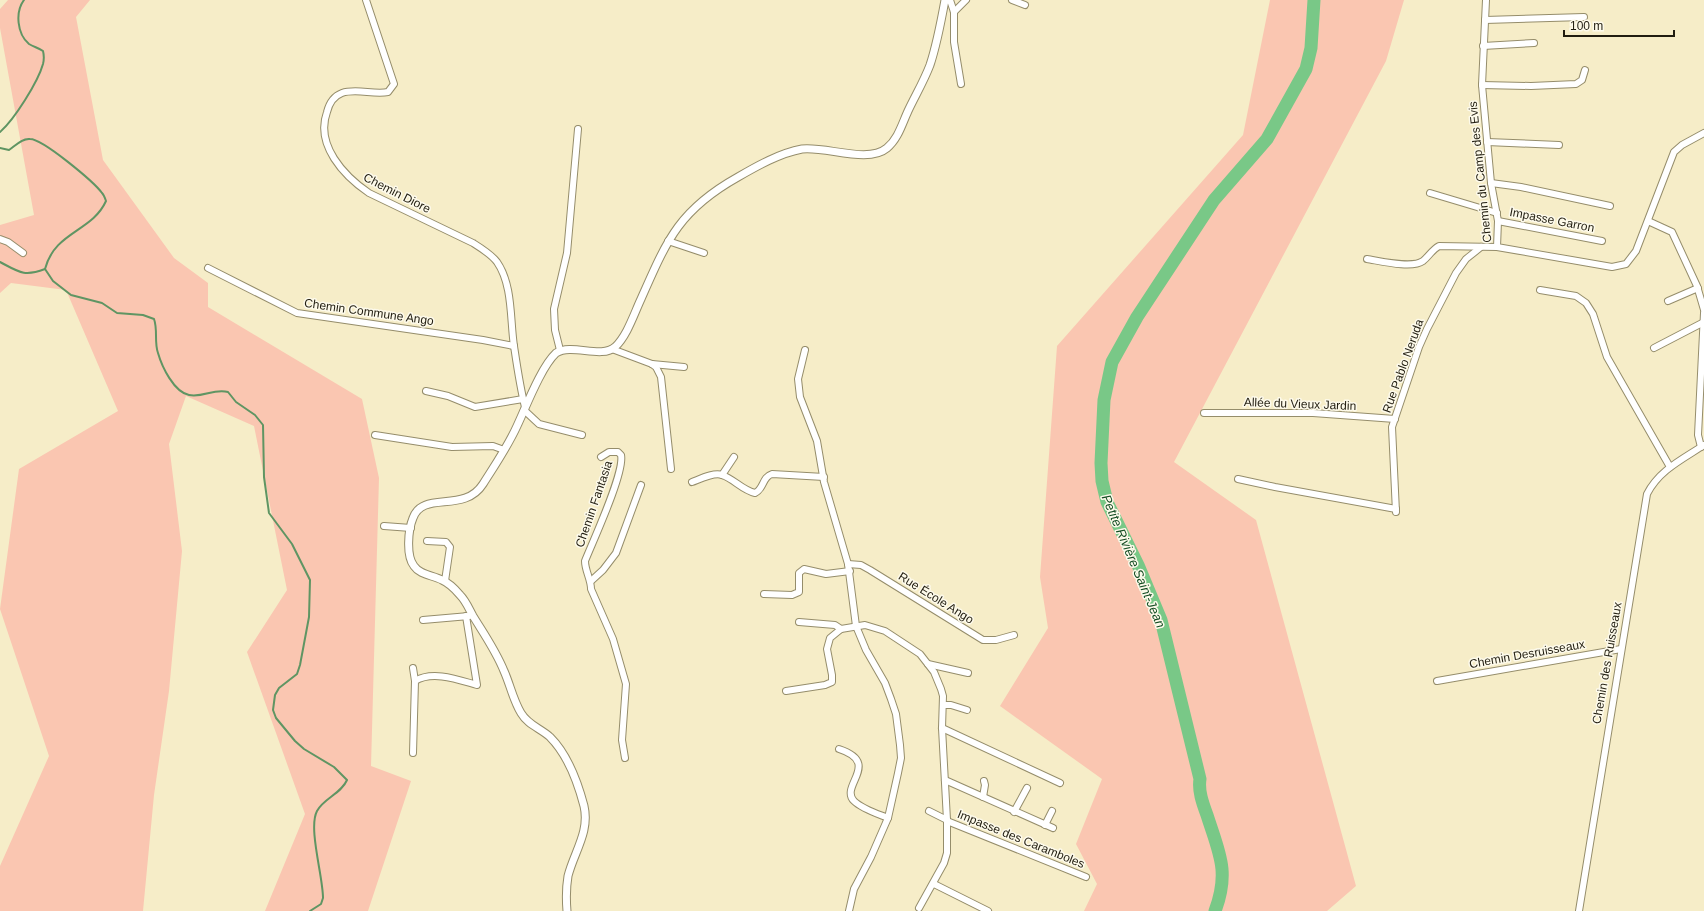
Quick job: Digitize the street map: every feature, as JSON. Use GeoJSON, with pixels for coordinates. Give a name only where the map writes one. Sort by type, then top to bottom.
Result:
{"type":"FeatureCollection","features":[{"type":"Feature","properties":{"kind":"street","name":"Chemin Diore"},"geometry":{"type":"LineString","coordinates":[[366,0],[394,84],[388,92],[346,92],[335,98],[327,109],[324,118],[325,135],[329,148],[340,168],[354,183],[369,193],[473,243],[497,262],[503,275],[507,290],[514,346],[524,405]]}},
{"type":"Feature","properties":{"kind":"street"},"geometry":{"type":"LineString","coordinates":[[612,349],[616,345],[633,316],[668,241],[687,214],[720,187],[785,154],[814,148],[865,155],[886,149],[897,136],[929,67],[936,46],[946,0]]}},
{"type":"Feature","properties":{"kind":"street"},"geometry":{"type":"LineString","coordinates":[[950,0],[954,12],[954,42],[961,84]]}},
{"type":"Feature","properties":{"kind":"street"},"geometry":{"type":"LineString","coordinates":[[954,12],[966,0]]}},
{"type":"Feature","properties":{"kind":"street"},"geometry":{"type":"LineString","coordinates":[[1012,0],[1025,5]]}},
{"type":"Feature","properties":{"kind":"street","name":"Chemin du Camp des Evis"},"geometry":{"type":"LineString","coordinates":[[1486,0],[1482,85],[1491,183],[1498,221],[1497,246],[1612,267],[1623,266],[1629,262],[1634,255],[1674,152],[1682,145],[1704,133]]}},
{"type":"Feature","properties":{"kind":"street"},"geometry":{"type":"LineString","coordinates":[[1485,20],[1584,17]]}},
{"type":"Feature","properties":{"kind":"street"},"geometry":{"type":"LineString","coordinates":[[1483,46],[1534,43]]}},
{"type":"Feature","properties":{"kind":"street"},"geometry":{"type":"LineString","coordinates":[[1482,85],[1531,86],[1576,84],[1582,80],[1585,70]]}},
{"type":"Feature","properties":{"kind":"street"},"geometry":{"type":"LineString","coordinates":[[560,350],[555,330],[554,309],[567,253],[578,128]]}},
{"type":"Feature","properties":{"kind":"street"},"geometry":{"type":"LineString","coordinates":[[1487,142],[1559,145]]}},
{"type":"Feature","properties":{"kind":"street"},"geometry":{"type":"LineString","coordinates":[[1491,183],[1522,187],[1610,206]]}},
{"type":"Feature","properties":{"kind":"street"},"geometry":{"type":"LineString","coordinates":[[1430,193],[1497,213]]}},
{"type":"Feature","properties":{"kind":"street","name":"Impasse Garron"},"geometry":{"type":"LineString","coordinates":[[1498,221],[1602,241]]}},
{"type":"Feature","properties":{"kind":"street"},"geometry":{"type":"LineString","coordinates":[[1648,221],[1672,232],[1698,288],[1704,311],[1698,435],[1702,446]]}},
{"type":"Feature","properties":{"kind":"street"},"geometry":{"type":"LineString","coordinates":[[0,239],[8,242],[23,253]]}},
{"type":"Feature","properties":{"kind":"street"},"geometry":{"type":"LineString","coordinates":[[668,241],[704,253]]}},
{"type":"Feature","properties":{"kind":"street"},"geometry":{"type":"LineString","coordinates":[[1366,259],[1410,265],[1423,261],[1432,250],[1439,246],[1497,246]]}},
{"type":"Feature","properties":{"kind":"street","name":"Rue Pablo Neruda"},"geometry":{"type":"LineString","coordinates":[[1238,479],[1275,488],[1396,510],[1392,427],[1419,347],[1427,328],[1456,274],[1466,259],[1481,247]]}},
{"type":"Feature","properties":{"kind":"street","name":"Chemin Commune Ango"},"geometry":{"type":"LineString","coordinates":[[208,268],[297,314],[483,340],[514,346]]}},
{"type":"Feature","properties":{"kind":"street"},"geometry":{"type":"LineString","coordinates":[[1668,300],[1698,288]]}},
{"type":"Feature","properties":{"kind":"street"},"geometry":{"type":"LineString","coordinates":[[1540,290],[1576,296],[1586,303],[1594,314],[1607,357],[1670,467]]}},
{"type":"Feature","properties":{"kind":"street"},"geometry":{"type":"LineString","coordinates":[[1654,348],[1704,321]]}},
{"type":"Feature","properties":{"kind":"street"},"geometry":{"type":"LineString","coordinates":[[567,911],[566,894],[568,875],[585,829],[585,815],[582,798],[564,757],[555,743],[549,736],[530,724],[521,712],[500,661],[469,616],[462,597],[445,582],[420,572],[414,567],[410,560],[411,528],[413,518],[421,507],[435,503],[465,499],[477,492],[504,450],[524,405],[549,362],[560,350],[599,351],[612,349],[652,364],[684,367]]}},
{"type":"Feature","properties":{"kind":"street"},"geometry":{"type":"LineString","coordinates":[[805,350],[800,366],[798,387],[817,441],[824,477],[850,571],[856,626],[866,650],[885,683],[896,714],[901,758],[888,818],[871,857],[854,889],[849,911]]}},
{"type":"Feature","properties":{"kind":"street"},"geometry":{"type":"LineString","coordinates":[[652,364],[656,367],[660,377],[671,469]]}},
{"type":"Feature","properties":{"kind":"street"},"geometry":{"type":"LineString","coordinates":[[426,391],[448,396],[475,407],[524,405]]}},
{"type":"Feature","properties":{"kind":"street"},"geometry":{"type":"LineString","coordinates":[[524,405],[539,424],[582,435]]}},
{"type":"Feature","properties":{"kind":"street","name":"Allée du Vieux Jardin"},"geometry":{"type":"LineString","coordinates":[[1204,413],[1313,413],[1395,419]]}},
{"type":"Feature","properties":{"kind":"street"},"geometry":{"type":"LineString","coordinates":[[375,435],[452,447],[493,446],[504,450]]}},
{"type":"Feature","properties":{"kind":"street","name":"Chemin des Ruisseaux"},"geometry":{"type":"LineString","coordinates":[[1579,911],[1647,494],[1652,483],[1670,467],[1702,446]]}},
{"type":"Feature","properties":{"kind":"street","name":"Chemin Fantasia"},"geometry":{"type":"LineString","coordinates":[[601,457],[609,452],[618,452],[621,455],[621,463],[614,488],[585,561],[585,567],[591,581],[591,589],[613,639],[626,684],[622,740],[625,758]]}},
{"type":"Feature","properties":{"kind":"street"},"geometry":{"type":"LineString","coordinates":[[722,475],[734,457]]}},
{"type":"Feature","properties":{"kind":"street"},"geometry":{"type":"LineString","coordinates":[[692,482],[716,474],[722,475],[750,491],[755,492],[760,489],[766,477],[772,474],[824,477]]}},
{"type":"Feature","properties":{"kind":"street"},"geometry":{"type":"LineString","coordinates":[[591,581],[603,570],[616,553],[640,485]]}},
{"type":"Feature","properties":{"kind":"street"},"geometry":{"type":"LineString","coordinates":[[384,526],[411,528]]}},
{"type":"Feature","properties":{"kind":"street"},"geometry":{"type":"LineString","coordinates":[[427,540],[446,542],[450,547],[445,582]]}},
{"type":"Feature","properties":{"kind":"street","name":"Rue École Ango"},"geometry":{"type":"LineString","coordinates":[[848,564],[861,565],[870,570],[983,640],[996,640],[1014,635]]}},
{"type":"Feature","properties":{"kind":"street"},"geometry":{"type":"LineString","coordinates":[[764,594],[792,595],[800,592],[799,573],[804,569],[826,574],[850,571]]}},
{"type":"Feature","properties":{"kind":"street"},"geometry":{"type":"LineString","coordinates":[[422,620],[469,616]]}},
{"type":"Feature","properties":{"kind":"street"},"geometry":{"type":"LineString","coordinates":[[415,682],[433,677],[445,677],[476,686],[469,616]]}},
{"type":"Feature","properties":{"kind":"street"},"geometry":{"type":"LineString","coordinates":[[799,622],[835,625],[841,629]]}},
{"type":"Feature","properties":{"kind":"street"},"geometry":{"type":"LineString","coordinates":[[786,691],[825,685],[832,682],[828,643],[830,638],[841,629],[856,626],[872,626],[885,631],[920,654],[928,664],[941,689],[943,705],[942,728],[947,820],[947,853],[934,884],[920,908]]}},
{"type":"Feature","properties":{"kind":"street","name":"Chemin Desruisseaux"},"geometry":{"type":"LineString","coordinates":[[1437,681],[1621,649]]}},
{"type":"Feature","properties":{"kind":"street"},"geometry":{"type":"LineString","coordinates":[[928,664],[968,672]]}},
{"type":"Feature","properties":{"kind":"street"},"geometry":{"type":"LineString","coordinates":[[413,668],[415,682],[413,753]]}},
{"type":"Feature","properties":{"kind":"street"},"geometry":{"type":"LineString","coordinates":[[943,705],[951,705],[967,710]]}},
{"type":"Feature","properties":{"kind":"street"},"geometry":{"type":"LineString","coordinates":[[942,728],[1060,783]]}},
{"type":"Feature","properties":{"kind":"street"},"geometry":{"type":"LineString","coordinates":[[839,749],[851,753],[858,761],[852,799],[888,818]]}},
{"type":"Feature","properties":{"kind":"street"},"geometry":{"type":"LineString","coordinates":[[945,780],[1014,812],[1053,828]]}},
{"type":"Feature","properties":{"kind":"street"},"geometry":{"type":"LineString","coordinates":[[983,797],[985,786],[984,780]]}},
{"type":"Feature","properties":{"kind":"street"},"geometry":{"type":"LineString","coordinates":[[1014,812],[1027,788]]}},
{"type":"Feature","properties":{"kind":"street"},"geometry":{"type":"LineString","coordinates":[[1045,825],[1052,811]]}},
{"type":"Feature","properties":{"kind":"street","name":"Impasse des Caramboles"},"geometry":{"type":"LineString","coordinates":[[929,812],[1086,877]]}},
{"type":"Feature","properties":{"kind":"street"},"geometry":{"type":"LineString","coordinates":[[934,884],[988,911]]}},
{"type":"Feature","properties":{"kind":"shaded area"},"geometry":{"type":"Polygon","coordinates":[[[8,0],[90,0],[76,17],[103,160],[174,258],[208,283],[208,307],[362,399],[379,478],[371,766],[411,781],[368,911],[265,911],[305,814],[247,652],[287,590],[254,426],[186,396],[169,444],[182,551],[169,691],[154,795],[143,911],[0,911],[0,866],[49,756],[0,609],[19,469],[118,411],[66,290],[11,283],[0,293],[0,225],[34,215],[0,28],[0,9],[8,0]]]}},
{"type":"Feature","properties":{"kind":"shaded area"},"geometry":{"type":"Polygon","coordinates":[[[1270,0],[1404,0],[1386,61],[1174,462],[1256,520],[1356,886],[1327,911],[1084,911],[1097,884],[1076,844],[1102,779],[1000,706],[1048,628],[1040,577],[1057,346],[1243,135],[1270,0]]]}},
{"type":"Feature","properties":{"kind":"waterway"},"geometry":{"type":"LineString","coordinates":[[0,132],[12,119],[25,100],[36,81],[43,62],[43,51],[29,44],[25,40],[20,29],[18,17],[24,0]]}},
{"type":"Feature","properties":{"kind":"waterway","name":"Petite Rivière Saint-Jean"},"geometry":{"type":"LineString","coordinates":[[1215,911],[1222,884],[1221,862],[1201,797],[1200,779],[1161,620],[1138,565],[1107,502],[1102,481],[1101,463],[1104,400],[1112,362],[1137,317],[1214,200],[1267,139],[1306,69],[1311,48],[1314,0]]}},
{"type":"Feature","properties":{"kind":"waterway"},"geometry":{"type":"LineString","coordinates":[[0,148],[9,150],[24,140],[30,139],[36,141],[46,146],[79,171],[103,194],[105,198],[106,201],[100,211],[92,219],[65,239],[50,256],[45,269],[53,281],[71,295],[102,303],[117,313],[143,315],[154,319],[157,349],[160,359],[169,378],[178,389],[184,393],[194,396],[218,391],[228,392],[236,402],[255,415],[263,425],[264,477],[269,513],[292,544],[310,580],[309,617],[300,665],[297,674],[279,688],[275,695],[273,710],[276,718],[295,741],[304,749],[334,767],[347,780],[341,789],[317,811],[314,829],[323,898],[321,904],[310,911]]}},
{"type":"Feature","properties":{"kind":"waterway"},"geometry":{"type":"LineString","coordinates":[[0,262],[17,271],[27,273],[45,269]]}}]}
